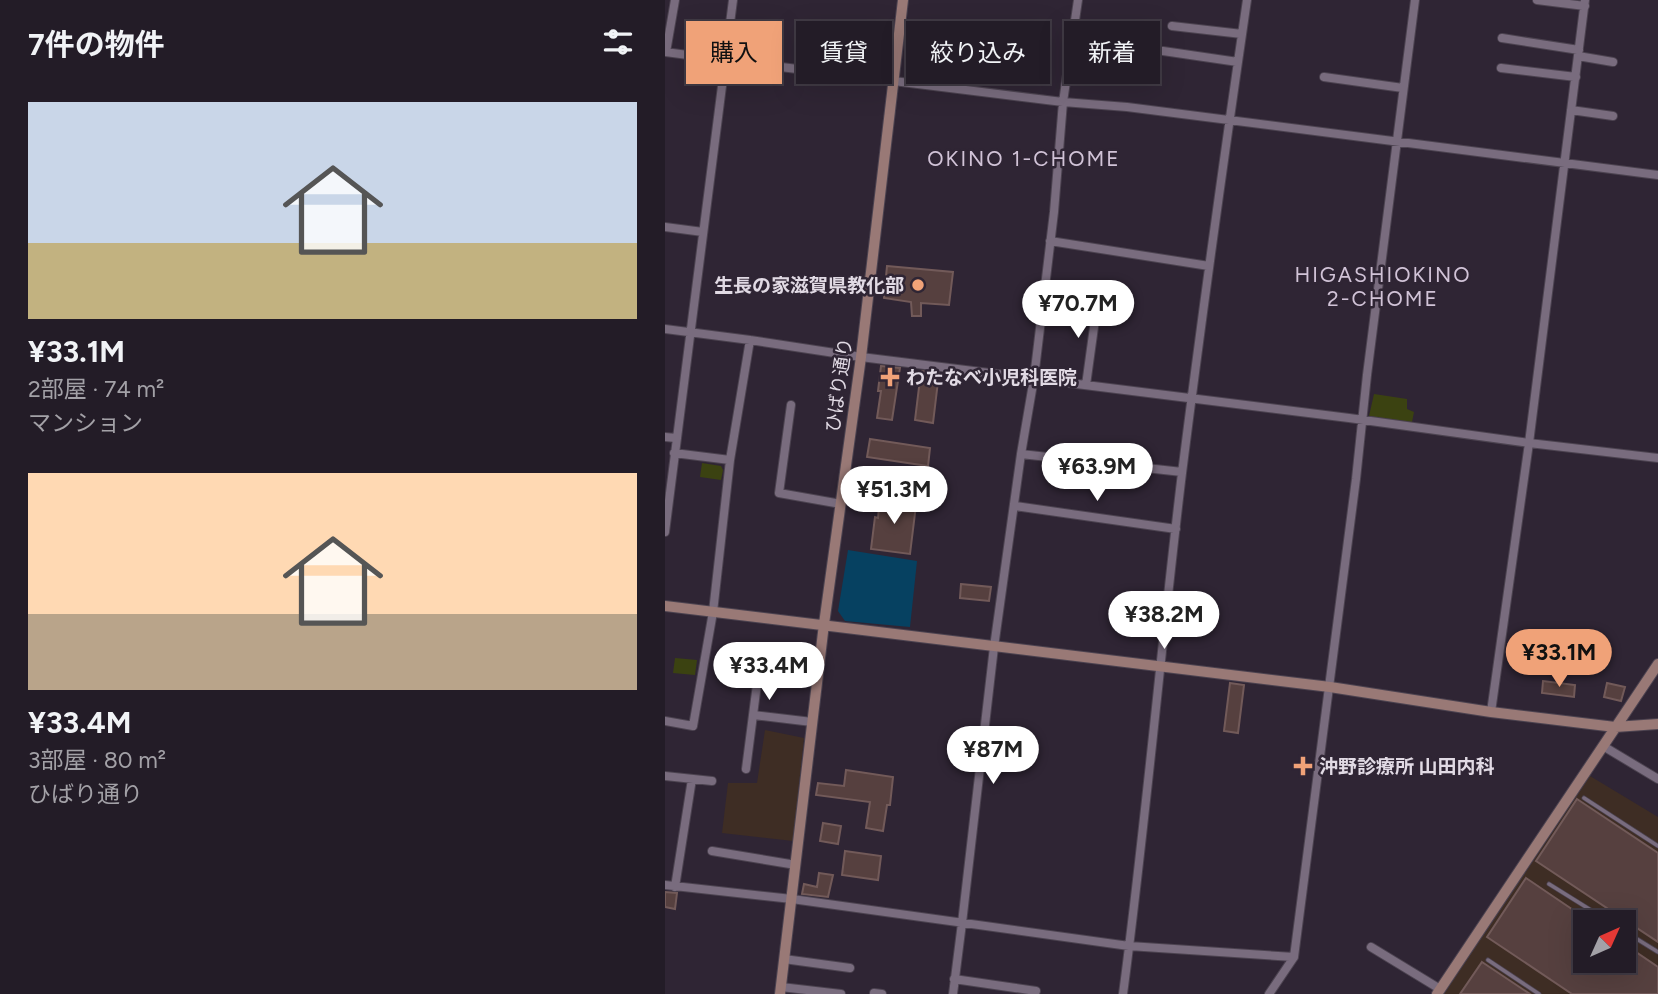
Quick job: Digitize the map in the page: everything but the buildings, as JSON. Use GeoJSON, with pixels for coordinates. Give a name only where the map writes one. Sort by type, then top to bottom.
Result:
{"type":"FeatureCollection","features":[{"type":"Feature","properties":{"kind":"street"},"geometry":{"type":"LineString","coordinates":[[675,0],[666,52],[686,55]]}},
{"type":"Feature","properties":{"kind":"street"},"geometry":{"type":"LineString","coordinates":[[730,21],[733,0]]}},
{"type":"Feature","properties":{"kind":"street","name":"ひばり通り"},"geometry":{"type":"LineString","coordinates":[[781,990],[903,0]]}},
{"type":"Feature","properties":{"kind":"street"},"geometry":{"type":"LineString","coordinates":[[953,994],[994,647],[1034,378],[1063,102],[1078,0]]}},
{"type":"Feature","properties":{"kind":"street"},"geometry":{"type":"LineString","coordinates":[[1123,994],[1182,472],[1247,0]]}},
{"type":"Feature","properties":{"kind":"street"},"geometry":{"type":"LineString","coordinates":[[1269,994],[1294,957],[1415,0]]}},
{"type":"Feature","properties":{"kind":"street"},"geometry":{"type":"LineString","coordinates":[[1491,712],[1529,443],[1585,3],[1537,0]]}},
{"type":"Feature","properties":{"kind":"street"},"geometry":{"type":"LineString","coordinates":[[1172,26],[1242,34]]}},
{"type":"Feature","properties":{"kind":"street"},"geometry":{"type":"LineString","coordinates":[[1501,38],[1612,62]]}},
{"type":"Feature","properties":{"kind":"street"},"geometry":{"type":"LineString","coordinates":[[1163,51],[1238,62]]}},
{"type":"Feature","properties":{"kind":"street"},"geometry":{"type":"LineString","coordinates":[[782,67],[1063,102],[1127,107],[1658,175]]}},
{"type":"Feature","properties":{"kind":"street"},"geometry":{"type":"LineString","coordinates":[[1501,68],[1576,77]]}},
{"type":"Feature","properties":{"kind":"street"},"geometry":{"type":"LineString","coordinates":[[1324,78],[1403,88]]}},
{"type":"Feature","properties":{"kind":"street"},"geometry":{"type":"LineString","coordinates":[[665,531],[722,84]]}},
{"type":"Feature","properties":{"kind":"street"},"geometry":{"type":"LineString","coordinates":[[1571,110],[1613,116]]}},
{"type":"Feature","properties":{"kind":"street"},"geometry":{"type":"LineString","coordinates":[[665,227],[703,232]]}},
{"type":"Feature","properties":{"kind":"street"},"geometry":{"type":"LineString","coordinates":[[1050,241],[1209,266]]}},
{"type":"Feature","properties":{"kind":"street"},"geometry":{"type":"LineString","coordinates":[[1086,385],[1098,298]]}},
{"type":"Feature","properties":{"kind":"street"},"geometry":{"type":"LineString","coordinates":[[665,329],[861,357],[1658,458]]}},
{"type":"Feature","properties":{"kind":"street"},"geometry":{"type":"LineString","coordinates":[[665,721],[693,726],[713,612],[730,460],[750,340]]}},
{"type":"Feature","properties":{"kind":"street"},"geometry":{"type":"LineString","coordinates":[[791,405],[779,493],[841,504]]}},
{"type":"Feature","properties":{"kind":"street"},"geometry":{"type":"LineString","coordinates":[[665,437],[676,438]]}},
{"type":"Feature","properties":{"kind":"street"},"geometry":{"type":"LineString","coordinates":[[674,453],[730,460]]}},
{"type":"Feature","properties":{"kind":"street"},"geometry":{"type":"LineString","coordinates":[[1021,454],[1182,472]]}},
{"type":"Feature","properties":{"kind":"street"},"geometry":{"type":"LineString","coordinates":[[1015,506],[1176,529]]}},
{"type":"Feature","properties":{"kind":"street"},"geometry":{"type":"LineString","coordinates":[[665,606],[1330,687],[1491,712],[1615,727],[1658,724]]}},
{"type":"Feature","properties":{"kind":"street"},"geometry":{"type":"LineString","coordinates":[[746,769],[760,661],[819,667]]}},
{"type":"Feature","properties":{"kind":"street"},"geometry":{"type":"LineString","coordinates":[[1371,947],[1439,991],[1658,664]]}},
{"type":"Feature","properties":{"kind":"street"},"geometry":{"type":"LineString","coordinates":[[753,715],[812,722]]}},
{"type":"Feature","properties":{"kind":"street"},"geometry":{"type":"LineString","coordinates":[[1603,746],[1658,779]]}},
{"type":"Feature","properties":{"kind":"street"},"geometry":{"type":"LineString","coordinates":[[665,776],[712,781]]}},
{"type":"Feature","properties":{"kind":"street"},"geometry":{"type":"LineString","coordinates":[[675,887],[692,779]]}},
{"type":"Feature","properties":{"kind":"street"},"geometry":{"type":"LineString","coordinates":[[712,851],[796,865]]}},
{"type":"Feature","properties":{"kind":"street"},"geometry":{"type":"LineString","coordinates":[[665,885],[792,899],[1129,946],[1294,957]]}},
{"type":"Feature","properties":{"kind":"street"},"geometry":{"type":"LineString","coordinates":[[784,959],[850,968]]}},
{"type":"Feature","properties":{"kind":"street"},"geometry":{"type":"LineString","coordinates":[[954,979],[1036,991]]}},
{"type":"Feature","properties":{"kind":"street"},"geometry":{"type":"LineString","coordinates":[[781,990],[841,994]]}},
{"type":"Feature","properties":{"kind":"street"},"geometry":{"type":"LineString","coordinates":[[874,993],[882,994]]}},
{"type":"Feature","properties":{"kind":"lane"},"geometry":{"type":"LineString","coordinates":[[1584,797],[1658,846]]}},
{"type":"Feature","properties":{"kind":"lane"},"geometry":{"type":"LineString","coordinates":[[1549,884],[1591,910]]}},
{"type":"Feature","properties":{"kind":"lane"},"geometry":{"type":"LineString","coordinates":[[1636,939],[1658,953]]}},
{"type":"Feature","properties":{"kind":"lane"},"geometry":{"type":"LineString","coordinates":[[1488,960],[1539,994]]}},
{"type":"Feature","properties":{"kind":"shaded area"},"geometry":{"type":"Polygon","coordinates":[[[765,730],[804,738],[793,841],[722,833],[728,783],[757,783],[765,730]]]}},
{"type":"Feature","properties":{"kind":"shaded area"},"geometry":{"type":"Polygon","coordinates":[[[1590,776],[1658,817],[1658,994],[1444,994],[1590,776]]]}},
{"type":"Feature","properties":{"kind":"green space"},"geometry":{"type":"Polygon","coordinates":[[[1374,394],[1407,399],[1407,409],[1414,412],[1412,422],[1369,416],[1374,394]]]}},
{"type":"Feature","properties":{"kind":"green space"},"geometry":{"type":"Polygon","coordinates":[[[702,463],[721,466],[721,480],[700,477],[702,463]]]}},
{"type":"Feature","properties":{"kind":"green space"},"geometry":{"type":"Polygon","coordinates":[[[675,658],[697,660],[695,675],[673,673],[675,658]]]}},
{"type":"Feature","properties":{"kind":"water"},"geometry":{"type":"Polygon","coordinates":[[[848,550],[917,561],[910,627],[845,621],[838,611],[848,550]]]}},
{"type":"Feature","properties":{"kind":"place","name":"生長の家滋賀県教化部"},"geometry":{"type":"Point","coordinates":[918,285]}},
{"type":"Feature","properties":{"kind":"place","name":"わたなべ小児科医院"},"geometry":{"type":"Point","coordinates":[890,377]}},
{"type":"Feature","properties":{"kind":"place","name":"沖野診療所 山田内科"},"geometry":{"type":"Point","coordinates":[1303,766]}},
{"type":"Feature","properties":{"kind":"district","name":"OKINO 1-CHOME"},"geometry":{"type":"Point","coordinates":[1024,158]}},
{"type":"Feature","properties":{"kind":"district","name":"HIGASHIOKINO 2-CHOME"},"geometry":{"type":"Point","coordinates":[1383,286]}}]}
